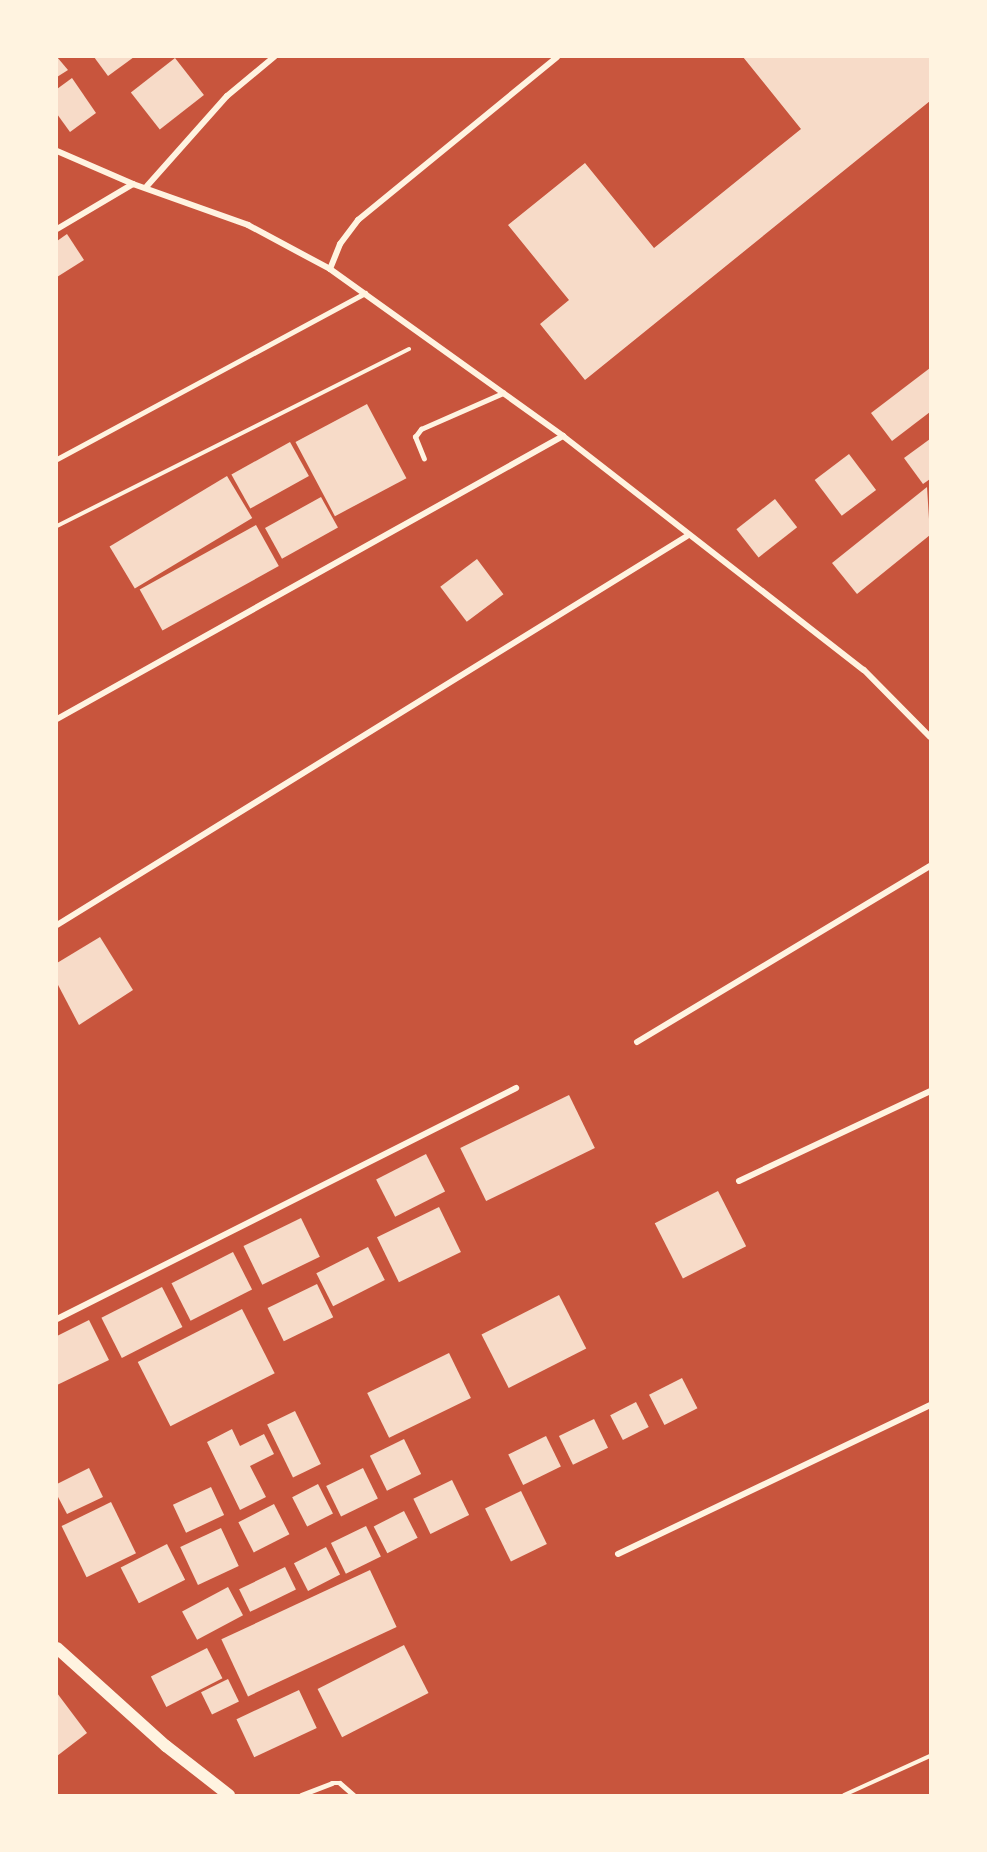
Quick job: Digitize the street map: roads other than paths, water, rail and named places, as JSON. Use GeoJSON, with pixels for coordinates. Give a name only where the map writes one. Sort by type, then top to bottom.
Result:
{"type":"FeatureCollection","features":[{"type":"Feature","properties":{"kind":"main road"},"geometry":{"type":"LineString","coordinates":[[57,1648],[149,1731],[229,1795]]}},
{"type":"Feature","properties":{"kind":"street"},"geometry":{"type":"LineString","coordinates":[[147,186],[227,96],[274,57]]}},
{"type":"Feature","properties":{"kind":"street"},"geometry":{"type":"LineString","coordinates":[[330,269],[345,236],[358,220],[557,57]]}},
{"type":"Feature","properties":{"kind":"street"},"geometry":{"type":"LineString","coordinates":[[57,151],[133,184],[147,186],[248,225],[330,269],[431,338],[563,436],[687,536],[864,670],[930,737]]}},
{"type":"Feature","properties":{"kind":"street"},"geometry":{"type":"LineString","coordinates":[[57,229],[133,184]]}},
{"type":"Feature","properties":{"kind":"street"},"geometry":{"type":"LineString","coordinates":[[57,719],[563,436]]}},
{"type":"Feature","properties":{"kind":"street"},"geometry":{"type":"LineString","coordinates":[[57,925],[687,536]]}},
{"type":"Feature","properties":{"kind":"street"},"geometry":{"type":"LineString","coordinates":[[637,1042],[930,866]]}},
{"type":"Feature","properties":{"kind":"street"},"geometry":{"type":"LineString","coordinates":[[57,1319],[516,1088]]}},
{"type":"Feature","properties":{"kind":"street"},"geometry":{"type":"LineString","coordinates":[[739,1181],[930,1091]]}},
{"type":"Feature","properties":{"kind":"street"},"geometry":{"type":"LineString","coordinates":[[618,1554],[930,1405]]}},
{"type":"Feature","properties":{"kind":"lane"},"geometry":{"type":"LineString","coordinates":[[57,459],[365,293]]}},
{"type":"Feature","properties":{"kind":"lane"},"geometry":{"type":"LineString","coordinates":[[424,459],[415,437],[422,429],[504,392]]}},
{"type":"Feature","properties":{"kind":"lane"},"geometry":{"type":"LineString","coordinates":[[300,1795],[332,1783],[340,1784],[354,1795]]}}]}
